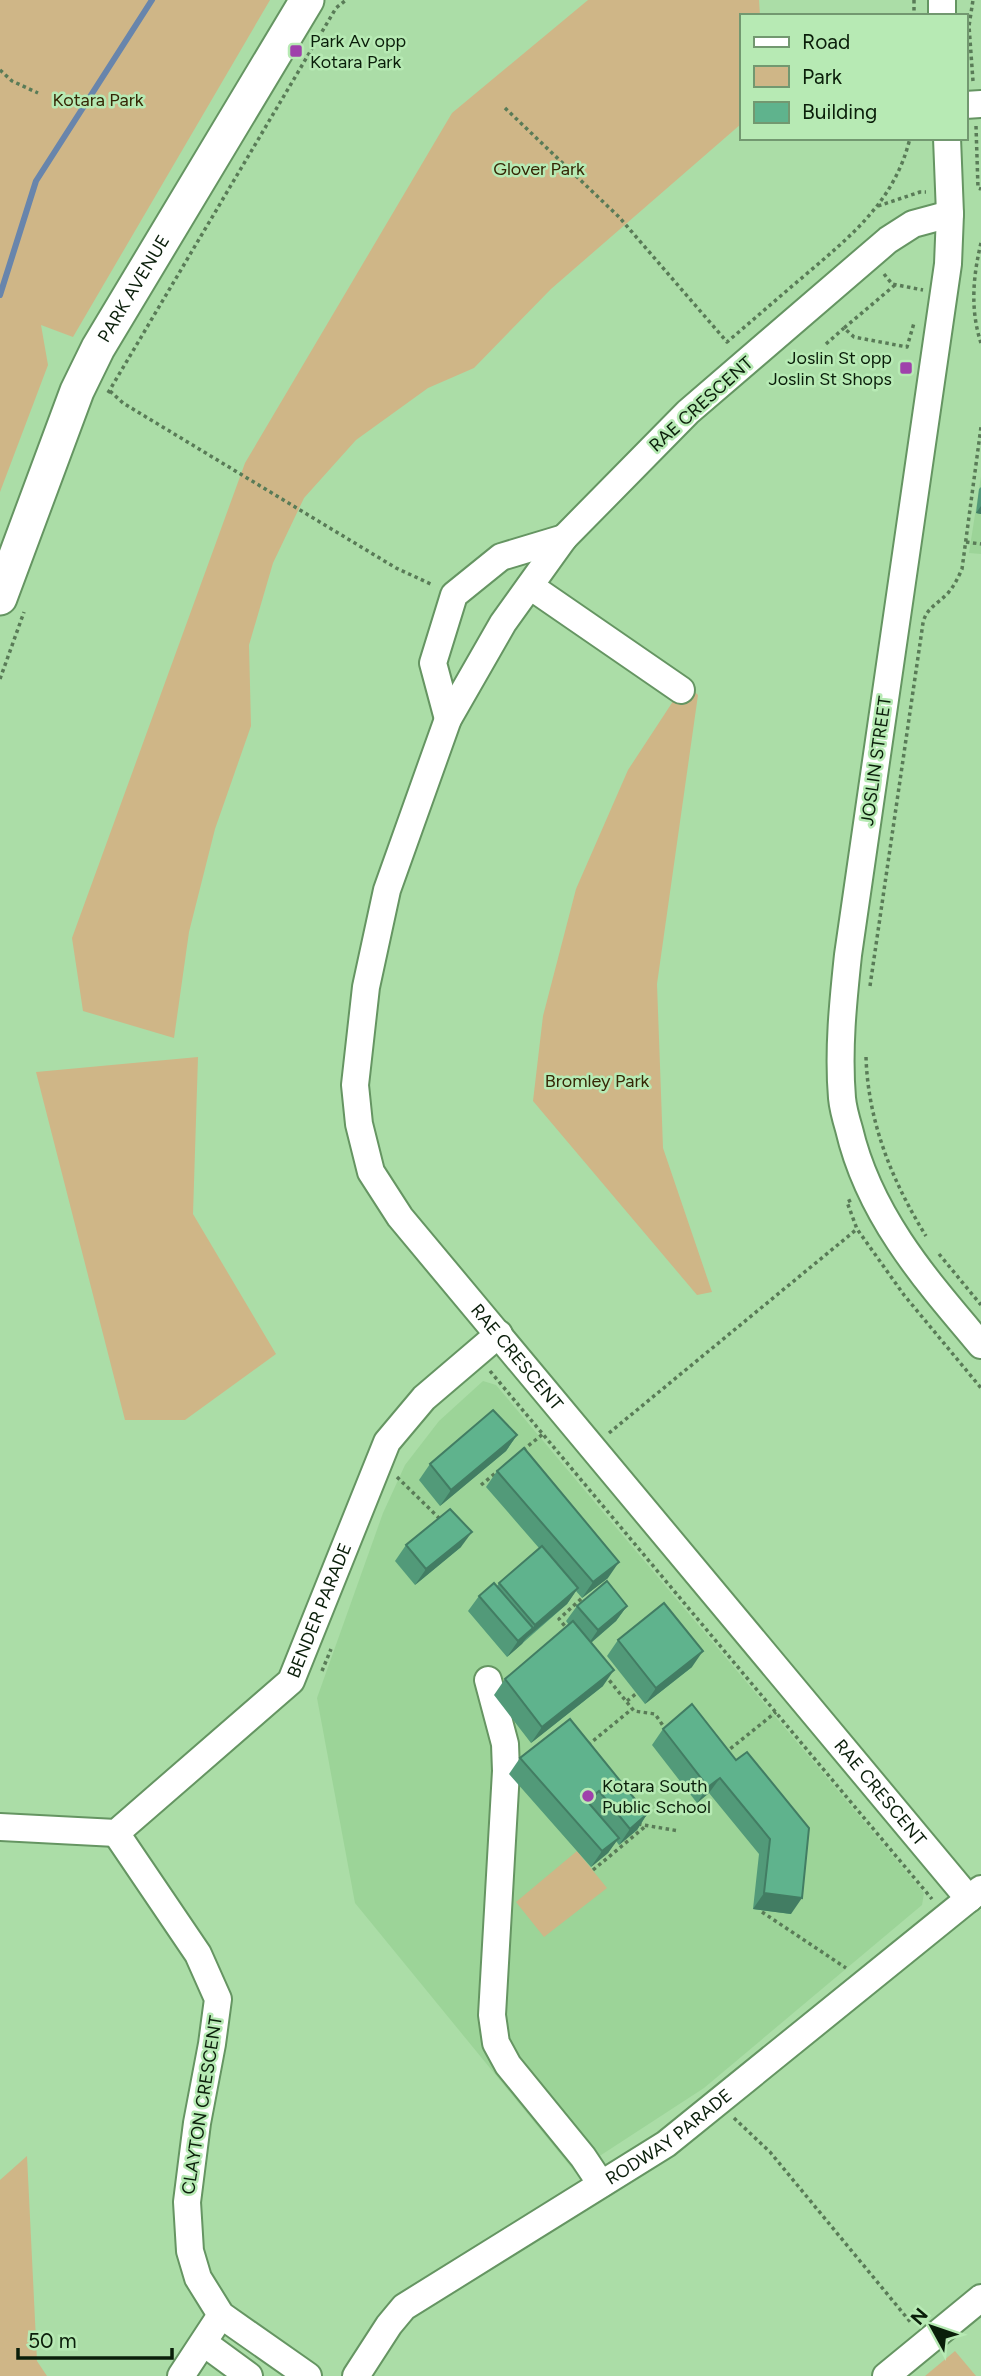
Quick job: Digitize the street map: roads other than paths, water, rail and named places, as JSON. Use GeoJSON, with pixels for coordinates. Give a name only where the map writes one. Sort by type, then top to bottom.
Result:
{"type":"FeatureCollection","features":[{"type":"Feature","properties":{"kind":"main road","name":"PARK AVENUE"},"geometry":{"type":"LineString","coordinates":[[14,600],[77,391],[98,348],[307,0]]}},
{"type":"Feature","properties":{"kind":"street","name":"JOSLIN STREET"},"geometry":{"type":"LineString","coordinates":[[947,140],[950,214],[948,264],[848,954],[841,1025],[842,1100],[854,1153],[876,1206],[908,1257],[981,1345]]}},
{"type":"Feature","properties":{"kind":"street","name":"RAE CRESCENT"},"geometry":{"type":"LineString","coordinates":[[950,214],[913,224],[878,248],[688,412],[564,538],[503,623],[448,719],[387,890],[366,988],[355,1085],[359,1124],[371,1172],[400,1217],[591,1448],[975,1894]]}},
{"type":"Feature","properties":{"kind":"street","name":"RAE CRESCENT"},"geometry":{"type":"LineString","coordinates":[[448,719],[433,663],[454,595],[500,556],[564,538]]}},
{"type":"Feature","properties":{"kind":"street"},"geometry":{"type":"LineString","coordinates":[[530,586],[681,690]]}},
{"type":"Feature","properties":{"kind":"street","name":"BENDER PARADE"},"geometry":{"type":"LineString","coordinates":[[116,1833],[291,1681],[387,1442],[424,1398],[499,1334]]}},
{"type":"Feature","properties":{"kind":"street"},"geometry":{"type":"LineString","coordinates":[[488,1680],[505,1744],[506,1771],[492,2015],[496,2043],[508,2065],[583,2157],[601,2184]]}},
{"type":"Feature","properties":{"kind":"street"},"geometry":{"type":"LineString","coordinates":[[0,1827],[116,1833]]}},
{"type":"Feature","properties":{"kind":"street","name":"CLAYTON CRESCENT"},"geometry":{"type":"LineString","coordinates":[[116,1833],[198,1954],[218,1999],[187,2202],[190,2251],[198,2278],[221,2315],[309,2376]]}},
{"type":"Feature","properties":{"kind":"street","name":"RODWAY PARADE"},"geometry":{"type":"LineString","coordinates":[[356,2376],[389,2325],[404,2308],[666,2144],[975,1894]]}},
{"type":"Feature","properties":{"kind":"street"},"geometry":{"type":"LineString","coordinates":[[886,2376],[981,2298]]}},
{"type":"Feature","properties":{"kind":"street"},"geometry":{"type":"LineString","coordinates":[[181,2376],[221,2315]]}},
{"type":"Feature","properties":{"kind":"street"},"geometry":{"type":"LineString","coordinates":[[204,2343],[249,2376]]}},
{"type":"Feature","properties":{"kind":"waterway"},"geometry":{"type":"LineString","coordinates":[[0,295],[36,181],[152,0]]}},
{"type":"Feature","properties":{"kind":"place","name":"Park Av opp Kotara Park"},"geometry":{"type":"Point","coordinates":[296,51]}},
{"type":"Feature","properties":{"kind":"place","name":"Joslin St opp Joslin St Shops"},"geometry":{"type":"Point","coordinates":[906,368]}},
{"type":"Feature","properties":{"kind":"place","name":"Kotara South Public School"},"geometry":{"type":"Point","coordinates":[588,1796]}},
{"type":"Feature","properties":{"kind":"park label","name":"Kotara Park"},"geometry":{"type":"Point","coordinates":[98,100]}},
{"type":"Feature","properties":{"kind":"park label","name":"Glover Park"},"geometry":{"type":"Point","coordinates":[539,169]}},
{"type":"Feature","properties":{"kind":"park label","name":"Bromley Park"},"geometry":{"type":"Point","coordinates":[597,1081]}}]}
